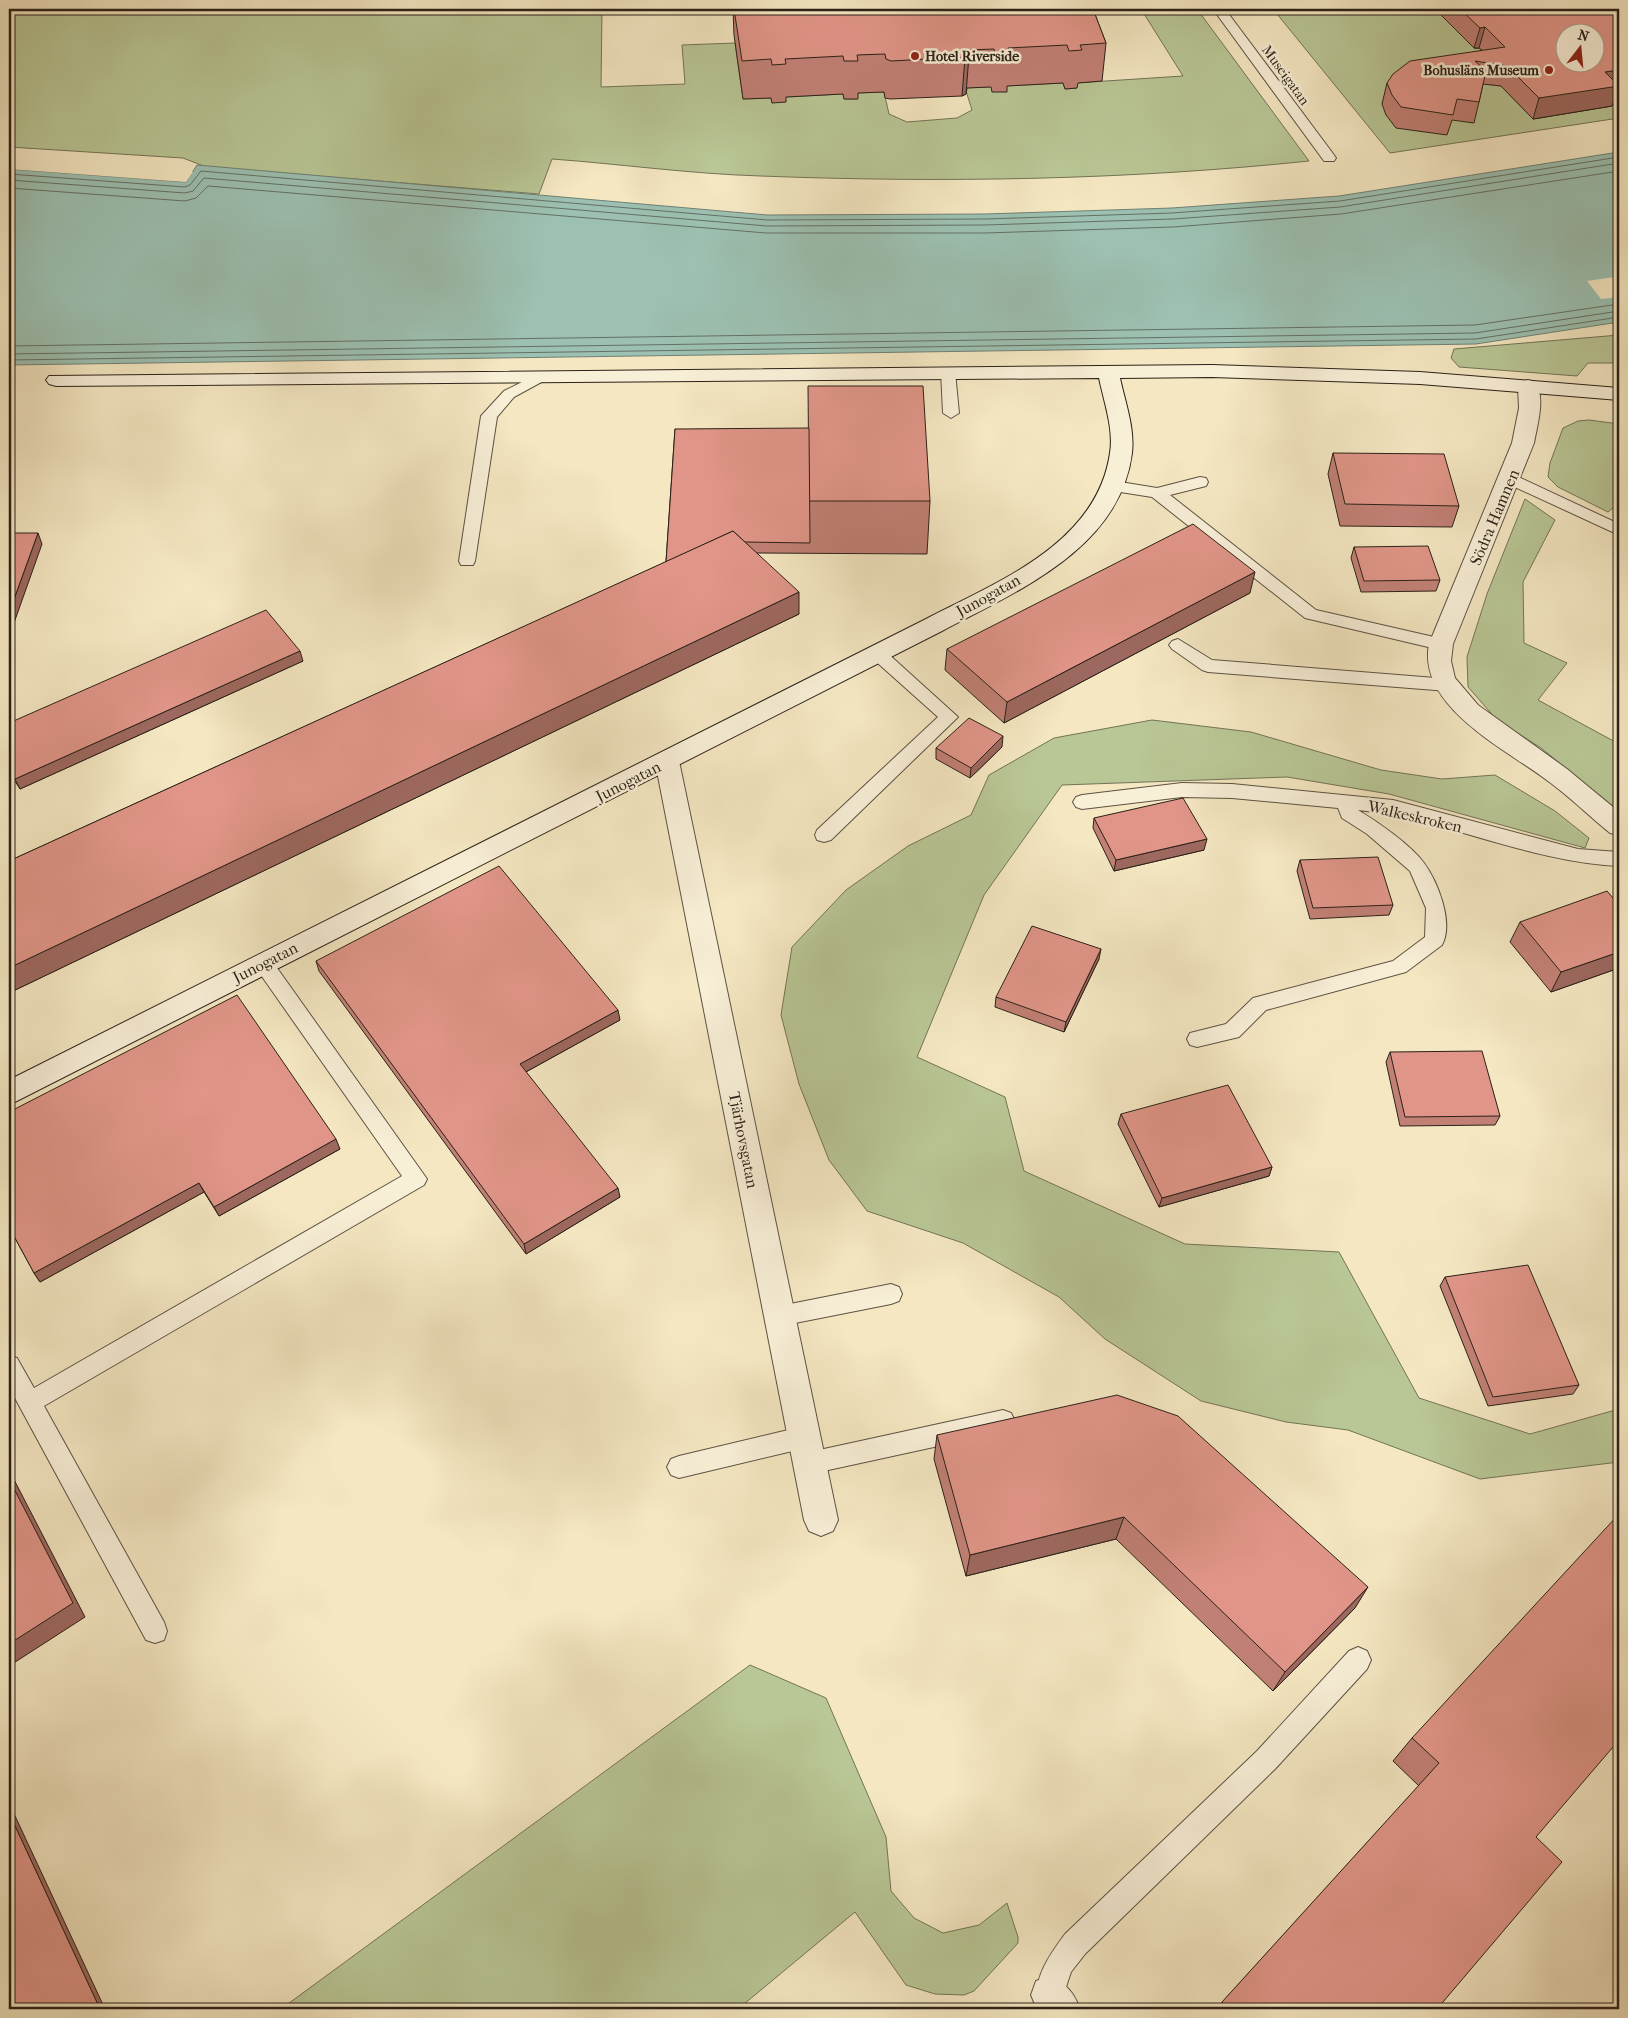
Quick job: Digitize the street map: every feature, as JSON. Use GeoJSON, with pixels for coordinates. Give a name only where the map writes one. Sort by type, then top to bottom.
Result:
{"type":"FeatureCollection","features":[{"type":"Feature","properties":{"kind":"street"},"geometry":{"type":"LineString","coordinates":[[56,380],[1108,371],[1314,373],[1528,386],[1619,394]]}},
{"type":"Feature","properties":{"kind":"street","name":"Junogatan"},"geometry":{"type":"LineString","coordinates":[[9,1093],[263,963],[878,654],[934,625],[1064,551],[1094,522],[1114,486],[1121,452],[1116,405],[1108,371]]}},
{"type":"Feature","properties":{"kind":"street","name":"Södra Hamnen"},"geometry":{"type":"LineString","coordinates":[[1441,644],[1510,478],[1526,426],[1529,408],[1528,386]]}},
{"type":"Feature","properties":{"kind":"street"},"geometry":{"type":"LineString","coordinates":[[1441,644],[1439,663],[1448,685],[1462,704],[1483,723],[1557,775],[1619,826]]}},
{"type":"Feature","properties":{"kind":"street","name":"Tjärhovsgatan"},"geometry":{"type":"LineString","coordinates":[[667,761],[821,1520]]}},
{"type":"Feature","properties":{"kind":"lane","name":"Museigatan"},"geometry":{"type":"LineString","coordinates":[[1219,9],[1329,158]]}},
{"type":"Feature","properties":{"kind":"lane"},"geometry":{"type":"LineString","coordinates":[[948,372],[951,413]]}},
{"type":"Feature","properties":{"kind":"lane"},"geometry":{"type":"LineString","coordinates":[[467,561],[489,416],[510,394],[542,376]]}},
{"type":"Feature","properties":{"kind":"lane"},"geometry":{"type":"LineString","coordinates":[[1510,478],[1619,530]]}},
{"type":"Feature","properties":{"kind":"lane"},"geometry":{"type":"LineString","coordinates":[[1114,486],[1157,493],[1200,482]]}},
{"type":"Feature","properties":{"kind":"lane"},"geometry":{"type":"LineString","coordinates":[[1157,493],[1311,614],[1441,644]]}},
{"type":"Feature","properties":{"kind":"lane"},"geometry":{"type":"LineString","coordinates":[[1178,645],[1208,666],[1448,685]]}},
{"type":"Feature","properties":{"kind":"lane"},"geometry":{"type":"LineString","coordinates":[[824,835],[949,717],[878,654]]}},
{"type":"Feature","properties":{"kind":"lane"},"geometry":{"type":"LineString","coordinates":[[1082,802],[1182,790],[1232,791],[1346,802]]}},
{"type":"Feature","properties":{"kind":"lane","name":"Walkeskroken"},"geometry":{"type":"LineString","coordinates":[[1197,1039],[1232,1031],[1260,1004],[1399,967],[1434,940],[1436,908],[1417,867],[1374,829],[1349,813],[1346,802],[1393,807],[1578,856],[1619,859]]}},
{"type":"Feature","properties":{"kind":"lane"},"geometry":{"type":"LineString","coordinates":[[29,1403],[416,1179],[263,963]]}},
{"type":"Feature","properties":{"kind":"lane"},"geometry":{"type":"LineString","coordinates":[[780,1316],[891,1294]]}},
{"type":"Feature","properties":{"kind":"lane"},"geometry":{"type":"LineString","coordinates":[[9,1365],[155,1632]]}},
{"type":"Feature","properties":{"kind":"lane"},"geometry":{"type":"LineString","coordinates":[[678,1467],[807,1450],[1020,1417]]}},
{"type":"Feature","properties":{"kind":"lane"},"geometry":{"type":"LineString","coordinates":[[1055,2002],[1059,1965],[1075,1944],[1266,1760],[1358,1660]]}},
{"type":"Feature","properties":{"kind":"green space"},"geometry":{"type":"Polygon","coordinates":[[[9,9],[602,9],[601,87],[685,84],[682,45],[735,43],[743,99],[771,98],[772,103],[786,97],[843,94],[844,99],[857,99],[856,93],[884,92],[889,114],[907,122],[957,118],[972,110],[965,88],[1063,83],[1065,89],[1077,88],[1075,83],[1183,76],[1141,9],[1197,9],[1309,161],[1104,176],[898,179],[735,175],[552,159],[539,194],[206,167],[183,158],[9,147],[9,9]]]}},
{"type":"Feature","properties":{"kind":"green space"},"geometry":{"type":"Polygon","coordinates":[[[1273,9],[1435,9],[1474,48],[1479,48],[1499,67],[1404,82],[1451,119],[1469,82],[1501,86],[1533,119],[1611,106],[1612,91],[1619,97],[1619,118],[1390,153],[1273,9]]]}},
{"type":"Feature","properties":{"kind":"green space"},"geometry":{"type":"Polygon","coordinates":[[[1619,335],[1619,363],[1588,363],[1577,376],[1459,367],[1451,358],[1454,349],[1619,335]]]}},
{"type":"Feature","properties":{"kind":"green space"},"geometry":{"type":"Polygon","coordinates":[[[1589,420],[1619,424],[1619,503],[1608,512],[1558,487],[1548,477],[1550,463],[1563,428],[1578,421],[1589,420]]]}},
{"type":"Feature","properties":{"kind":"green space"},"geometry":{"type":"Polygon","coordinates":[[[1525,499],[1555,520],[1523,582],[1524,643],[1567,663],[1538,700],[1619,744],[1619,811],[1541,748],[1497,720],[1468,687],[1467,657],[1487,594],[1525,499]]]}},
{"type":"Feature","properties":{"kind":"green space"},"geometry":{"type":"Polygon","coordinates":[[[1152,720],[1251,732],[1381,770],[1442,779],[1495,775],[1555,811],[1589,838],[1585,848],[1389,794],[1287,777],[1062,785],[984,895],[917,1057],[1005,1097],[1024,1171],[1185,1244],[1339,1252],[1419,1398],[1530,1434],[1619,1409],[1619,1462],[1480,1479],[1348,1430],[1286,1422],[1201,1401],[1105,1339],[1059,1297],[963,1243],[867,1211],[829,1160],[799,1084],[781,1015],[792,947],[846,890],[908,846],[971,815],[989,775],[1054,738],[1152,720]]]}},
{"type":"Feature","properties":{"kind":"green space"},"geometry":{"type":"Polygon","coordinates":[[[750,1665],[826,1698],[886,1837],[891,1891],[914,1918],[943,1933],[979,1925],[1007,1903],[1018,1937],[1018,1943],[974,1991],[964,1995],[935,1994],[906,1985],[855,1912],[738,2009],[281,2009],[750,1665]]]}},
{"type":"Feature","properties":{"kind":"water"},"geometry":{"type":"Polygon","coordinates":[[[1619,152],[1619,322],[1476,344],[9,365],[9,169],[186,182],[197,165],[767,215],[985,214],[1172,208],[1339,196],[1619,152]]]}},
{"type":"Feature","properties":{"kind":"pier"},"geometry":{"type":"Polygon","coordinates":[[[9,167],[185,180],[190,171],[193,172],[186,182],[9,169],[9,167]]]}},
{"type":"Feature","properties":{"kind":"pier"},"geometry":{"type":"Polygon","coordinates":[[[1614,277],[1619,283],[1619,296],[1611,298],[1601,299],[1587,281],[1614,277]]]}},
{"type":"Feature","properties":{"kind":"building"},"geometry":{"type":"Polygon","coordinates":[[[734,9],[1093,9],[1106,43],[1080,45],[1082,50],[1069,51],[1067,45],[1008,48],[1010,53],[995,54],[994,49],[967,50],[969,55],[965,57],[891,61],[886,59],[885,54],[857,55],[858,61],[844,61],[843,56],[785,59],[786,64],[772,65],[771,59],[742,61],[734,9]]]}},
{"type":"Feature","properties":{"kind":"building"},"geometry":{"type":"Polygon","coordinates":[[[1460,9],[1619,9],[1619,70],[1606,72],[1606,22],[1556,22],[1556,72],[1605,72],[1619,86],[1539,98],[1507,66],[1475,61],[1486,71],[1479,102],[1457,99],[1453,115],[1401,107],[1392,95],[1387,83],[1393,74],[1410,61],[1505,47],[1485,27],[1480,28],[1460,9]]]}},
{"type":"Feature","properties":{"kind":"building"},"geometry":{"type":"Polygon","coordinates":[[[808,386],[923,386],[930,501],[809,501],[808,386]]]}},
{"type":"Feature","properties":{"kind":"building"},"geometry":{"type":"Polygon","coordinates":[[[809,428],[810,543],[745,542],[733,531],[666,562],[675,429],[809,428]]]}},
{"type":"Feature","properties":{"kind":"building"},"geometry":{"type":"Polygon","coordinates":[[[1333,453],[1444,454],[1459,506],[1345,504],[1333,453]]]}},
{"type":"Feature","properties":{"kind":"building"},"geometry":{"type":"Polygon","coordinates":[[[1193,524],[1255,572],[1007,702],[947,649],[1193,524]]]}},
{"type":"Feature","properties":{"kind":"building"},"geometry":{"type":"Polygon","coordinates":[[[733,531],[799,592],[9,968],[9,861],[733,531]]]}},
{"type":"Feature","properties":{"kind":"building"},"geometry":{"type":"Polygon","coordinates":[[[9,533],[38,533],[9,613],[9,533]]]}},
{"type":"Feature","properties":{"kind":"building"},"geometry":{"type":"Polygon","coordinates":[[[1428,546],[1440,580],[1364,581],[1354,547],[1428,546]]]}},
{"type":"Feature","properties":{"kind":"building"},"geometry":{"type":"Polygon","coordinates":[[[266,610],[300,651],[15,779],[9,769],[9,723],[266,610]]]}},
{"type":"Feature","properties":{"kind":"building"},"geometry":{"type":"Polygon","coordinates":[[[969,718],[1003,736],[971,768],[936,748],[969,718]]]}},
{"type":"Feature","properties":{"kind":"building"},"geometry":{"type":"Polygon","coordinates":[[[1183,798],[1207,839],[1116,860],[1094,818],[1183,798]]]}},
{"type":"Feature","properties":{"kind":"building"},"geometry":{"type":"Polygon","coordinates":[[[1378,857],[1393,905],[1313,908],[1300,860],[1378,857]]]}},
{"type":"Feature","properties":{"kind":"building"},"geometry":{"type":"Polygon","coordinates":[[[499,866],[618,1010],[520,1064],[618,1188],[524,1244],[316,961],[499,866]]]}},
{"type":"Feature","properties":{"kind":"building"},"geometry":{"type":"Polygon","coordinates":[[[1607,891],[1619,905],[1619,952],[1561,972],[1520,922],[1607,891]]]}},
{"type":"Feature","properties":{"kind":"building"},"geometry":{"type":"Polygon","coordinates":[[[1032,926],[1101,949],[1066,1022],[996,997],[1032,926]]]}},
{"type":"Feature","properties":{"kind":"building"},"geometry":{"type":"Polygon","coordinates":[[[237,995],[336,1139],[214,1207],[199,1183],[34,1273],[9,1227],[9,1112],[237,995]]]}},
{"type":"Feature","properties":{"kind":"building"},"geometry":{"type":"Polygon","coordinates":[[[1482,1051],[1500,1116],[1405,1117],[1390,1052],[1482,1051]]]}},
{"type":"Feature","properties":{"kind":"building"},"geometry":{"type":"Polygon","coordinates":[[[1228,1085],[1272,1167],[1162,1198],[1121,1114],[1228,1085]]]}},
{"type":"Feature","properties":{"kind":"building"},"geometry":{"type":"Polygon","coordinates":[[[1528,1265],[1579,1385],[1493,1397],[1445,1277],[1528,1265]]]}},
{"type":"Feature","properties":{"kind":"building"},"geometry":{"type":"Polygon","coordinates":[[[1117,1395],[1178,1416],[1368,1587],[1285,1672],[1124,1517],[970,1555],[937,1435],[1117,1395]]]}},
{"type":"Feature","properties":{"kind":"building"},"geometry":{"type":"Polygon","coordinates":[[[9,1479],[73,1603],[9,1644],[9,1479]]]}},
{"type":"Feature","properties":{"kind":"building"},"geometry":{"type":"Polygon","coordinates":[[[1619,1514],[1619,1740],[1536,1837],[1562,1862],[1437,2009],[1229,2009],[1222,2002],[1439,1763],[1412,1738],[1619,1514]]]}},
{"type":"Feature","properties":{"kind":"building"},"geometry":{"type":"Polygon","coordinates":[[[9,1813],[100,2009],[9,2009],[9,1813]]]}},
{"type":"Feature","properties":{"kind":"place","name":"Hotel Riverside"},"geometry":{"type":"Point","coordinates":[915,56]}},
{"type":"Feature","properties":{"kind":"place","name":"Bohusläns Museum"},"geometry":{"type":"Point","coordinates":[1549,70]}}]}
